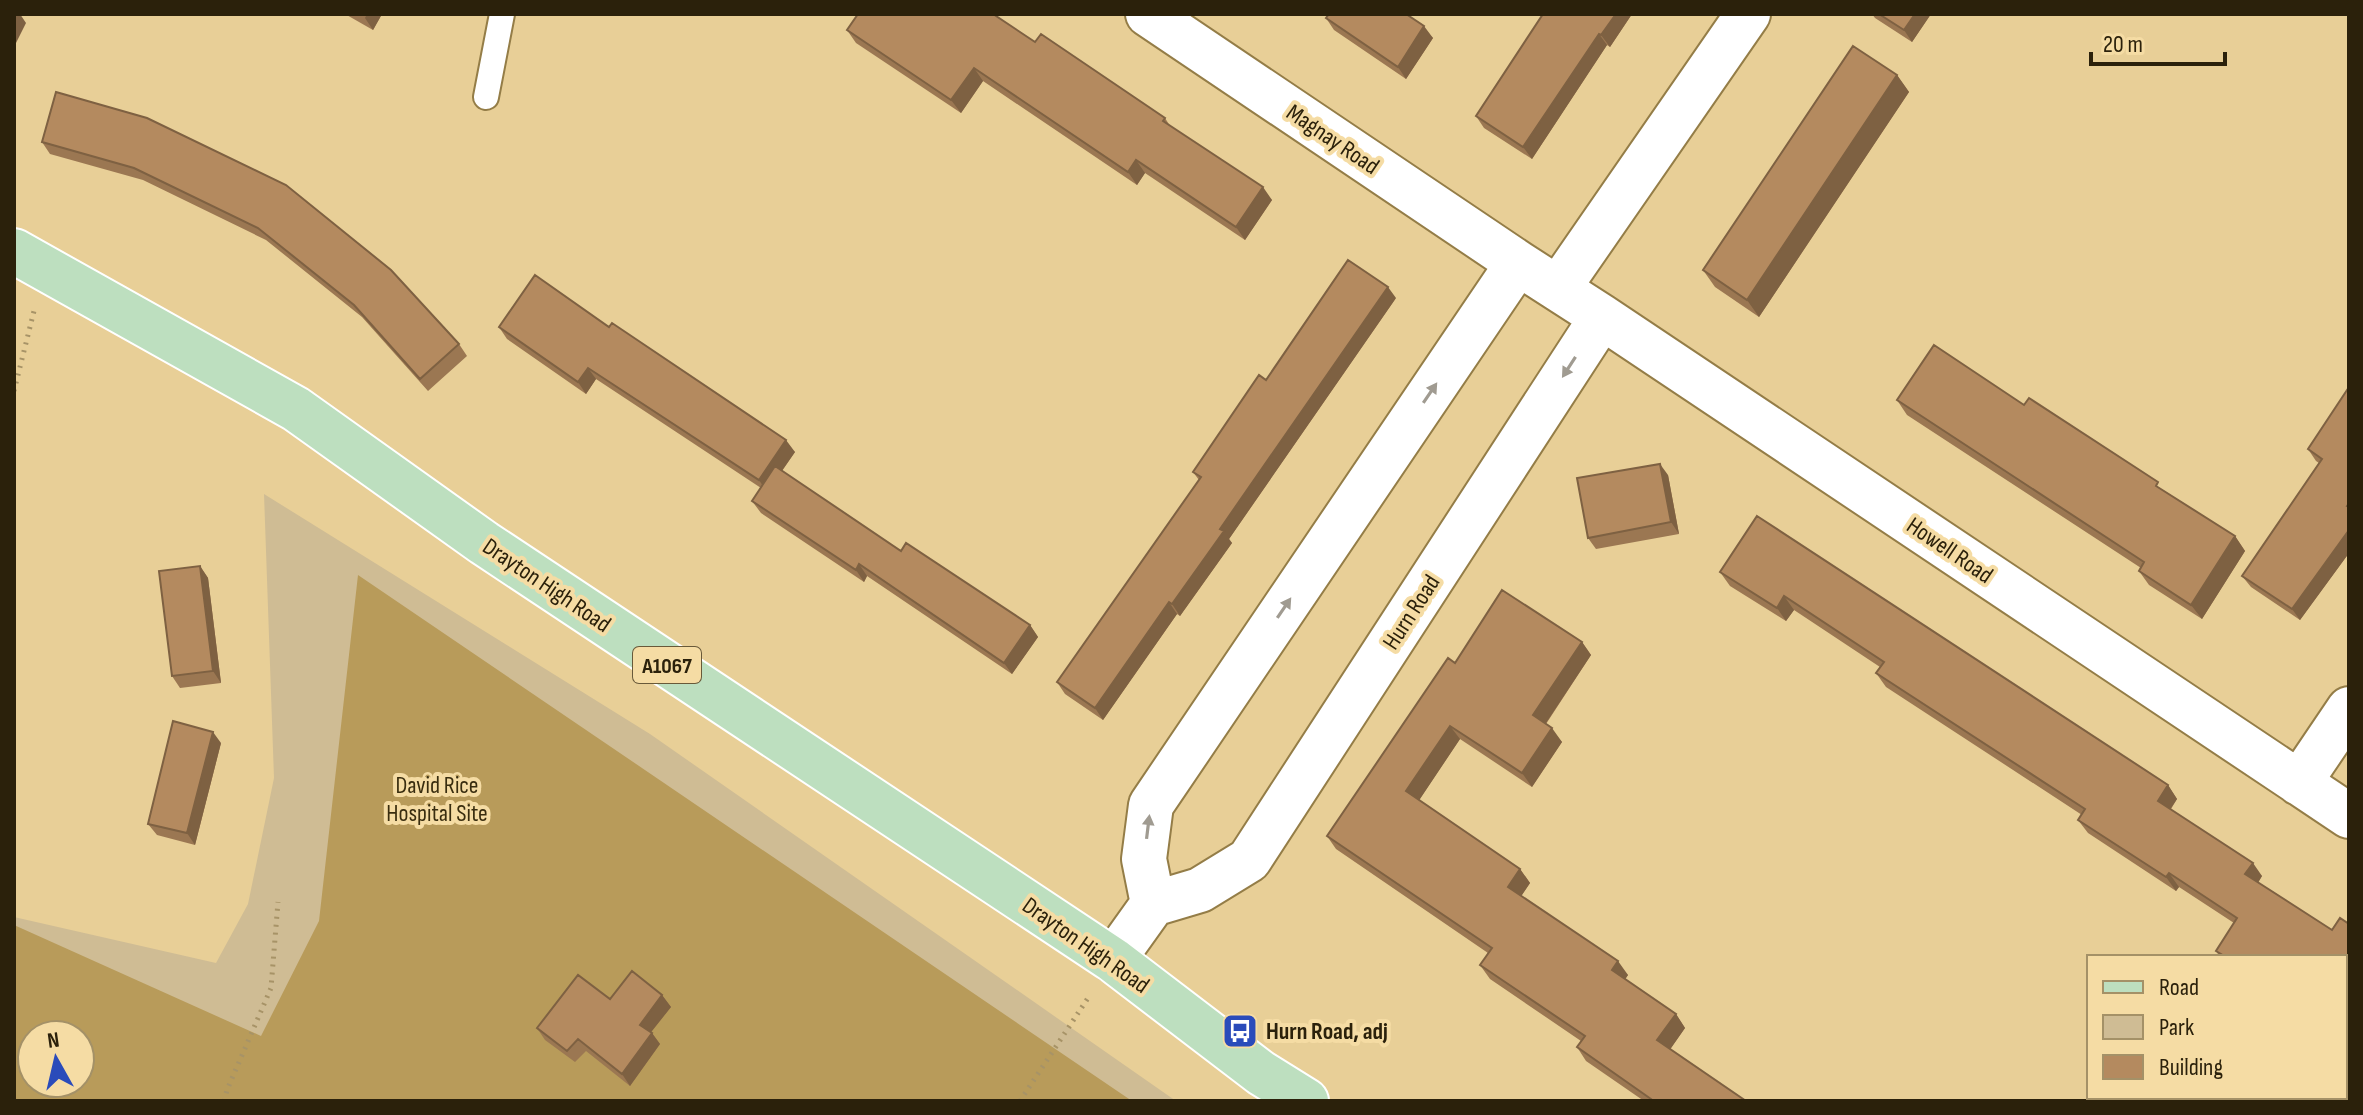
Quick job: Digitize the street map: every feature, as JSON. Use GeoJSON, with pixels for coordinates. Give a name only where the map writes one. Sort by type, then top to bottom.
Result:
{"type":"FeatureCollection","features":[{"type":"Feature","properties":{"kind":"main road","name":"Drayton High Road"},"geometry":{"type":"LineString","coordinates":[[30,259],[296,409],[484,543],[1113,960],[1261,1073],[1306,1101]]}},
{"type":"Feature","properties":{"kind":"street","name":"Magnay Road"},"geometry":{"type":"LineString","coordinates":[[1148,14],[1518,263]]}},
{"type":"Feature","properties":{"kind":"street"},"geometry":{"type":"LineString","coordinates":[[1559,287],[1748,14]]}},
{"type":"Feature","properties":{"kind":"street"},"geometry":{"type":"LineString","coordinates":[[1113,960],[1153,904],[1144,859],[1151,805],[1518,263],[1602,317]]}},
{"type":"Feature","properties":{"kind":"street","name":"Hurn Road"},"geometry":{"type":"LineString","coordinates":[[1153,904],[1200,890],[1249,860],[1602,317]]}},
{"type":"Feature","properties":{"kind":"street","name":"Howell Road"},"geometry":{"type":"LineString","coordinates":[[1602,317],[2349,816]]}},
{"type":"Feature","properties":{"kind":"street"},"geometry":{"type":"LineString","coordinates":[[2299,783],[2349,709]]}},
{"type":"Feature","properties":{"kind":"lane"},"geometry":{"type":"LineString","coordinates":[[486,97],[502,14]]}},
{"type":"Feature","properties":{"kind":"path"},"geometry":{"type":"LineString","coordinates":[[14,391],[30,259]]}},
{"type":"Feature","properties":{"kind":"path"},"geometry":{"type":"LineString","coordinates":[[224,1101],[271,988],[278,902]]}},
{"type":"Feature","properties":{"kind":"path"},"geometry":{"type":"LineString","coordinates":[[1020,1101],[1113,960]]}},
{"type":"Feature","properties":{"kind":"green space","name":"David Rice Hospital Site"},"geometry":{"type":"Polygon","coordinates":[[[264,494],[650,734],[1176,1101],[681,1101],[429,1069],[96,1095],[96,1019],[16,1019],[16,1099],[40,1099],[14,1101],[14,917],[216,963],[248,904],[274,778],[264,494]]]}},
{"type":"Feature","properties":{"kind":"green space","name":"David Rice Hospital Site"},"geometry":{"type":"Polygon","coordinates":[[[358,575],[1132,1101],[14,1101],[14,925],[261,1036],[319,921],[358,575]]]}},
{"type":"Feature","properties":{"kind":"building"},"geometry":{"type":"Polygon","coordinates":[[[858,14],[993,14],[1035,42],[1041,34],[1165,118],[1163,121],[1263,187],[1236,227],[1136,160],[1128,172],[974,68],[951,100],[847,30],[858,14]]]}},
{"type":"Feature","properties":{"kind":"building"},"geometry":{"type":"Polygon","coordinates":[[[1329,14],[1406,14],[1424,26],[1398,67],[1326,18],[1329,14]]]}},
{"type":"Feature","properties":{"kind":"building"},"geometry":{"type":"Polygon","coordinates":[[[1543,14],[1616,14],[1599,34],[1523,147],[1476,116],[1543,14]]]}},
{"type":"Feature","properties":{"kind":"building"},"geometry":{"type":"Polygon","coordinates":[[[1879,14],[1915,14],[1904,30],[1879,14]]]}},
{"type":"Feature","properties":{"kind":"building"},"geometry":{"type":"Polygon","coordinates":[[[1853,46],[1897,75],[1747,300],[1703,270],[1853,46]]]}},
{"type":"Feature","properties":{"kind":"building"},"geometry":{"type":"Polygon","coordinates":[[[56,92],[147,118],[286,185],[391,270],[459,344],[420,379],[354,305],[258,228],[134,168],[42,142],[56,92]]]}},
{"type":"Feature","properties":{"kind":"building"},"geometry":{"type":"Polygon","coordinates":[[[1348,260],[1388,287],[1220,529],[1224,531],[1172,604],[1169,602],[1095,708],[1057,682],[1201,477],[1193,472],[1259,375],[1266,380],[1348,260]]]}},
{"type":"Feature","properties":{"kind":"building"},"geometry":{"type":"Polygon","coordinates":[[[535,275],[609,327],[612,323],[786,440],[759,480],[588,368],[578,382],[499,327],[535,275]]]}},
{"type":"Feature","properties":{"kind":"building"},"geometry":{"type":"Polygon","coordinates":[[[1934,345],[2024,405],[2029,398],[2158,482],[2156,486],[2235,536],[2191,605],[2139,571],[2144,562],[1897,400],[1934,345]]]}},
{"type":"Feature","properties":{"kind":"building"},"geometry":{"type":"Polygon","coordinates":[[[2349,387],[2349,530],[2292,609],[2242,576],[2322,459],[2308,449],[2349,387]]]}},
{"type":"Feature","properties":{"kind":"building"},"geometry":{"type":"Polygon","coordinates":[[[1660,464],[1671,522],[1588,538],[1577,478],[1660,464]]]}},
{"type":"Feature","properties":{"kind":"building"},"geometry":{"type":"Polygon","coordinates":[[[775,466],[901,551],[906,543],[1030,625],[1004,663],[859,564],[856,570],[752,501],[775,466]]]}},
{"type":"Feature","properties":{"kind":"building"},"geometry":{"type":"Polygon","coordinates":[[[1757,516],[2168,785],[2158,801],[2253,863],[2245,874],[2332,930],[2340,918],[2349,924],[2349,1027],[2347,955],[2223,955],[2216,951],[2237,918],[2169,873],[2166,877],[2078,820],[2085,809],[1876,673],[1884,662],[1784,596],[1777,608],[1720,572],[1757,516]]]}},
{"type":"Feature","properties":{"kind":"building"},"geometry":{"type":"Polygon","coordinates":[[[200,566],[213,671],[172,676],[159,571],[200,566]]]}},
{"type":"Feature","properties":{"kind":"building"},"geometry":{"type":"Polygon","coordinates":[[[1502,590],[1582,642],[1533,715],[1552,728],[1522,773],[1450,726],[1406,791],[1520,869],[1508,887],[1618,961],[1612,970],[1676,1014],[1657,1040],[1746,1101],[1650,1101],[1577,1047],[1585,1036],[1480,965],[1492,948],[1327,836],[1448,658],[1455,663],[1502,590]]]}},
{"type":"Feature","properties":{"kind":"building"},"geometry":{"type":"Polygon","coordinates":[[[173,721],[213,732],[187,833],[148,824],[173,721]]]}},
{"type":"Feature","properties":{"kind":"building"},"geometry":{"type":"Polygon","coordinates":[[[632,971],[662,995],[640,1025],[652,1033],[622,1074],[578,1039],[567,1051],[537,1028],[578,975],[610,999],[632,971]]]}},
{"type":"Feature","properties":{"kind":"place","name":"Hurn Road, adj"},"geometry":{"type":"Point","coordinates":[1240,1031]}}]}
